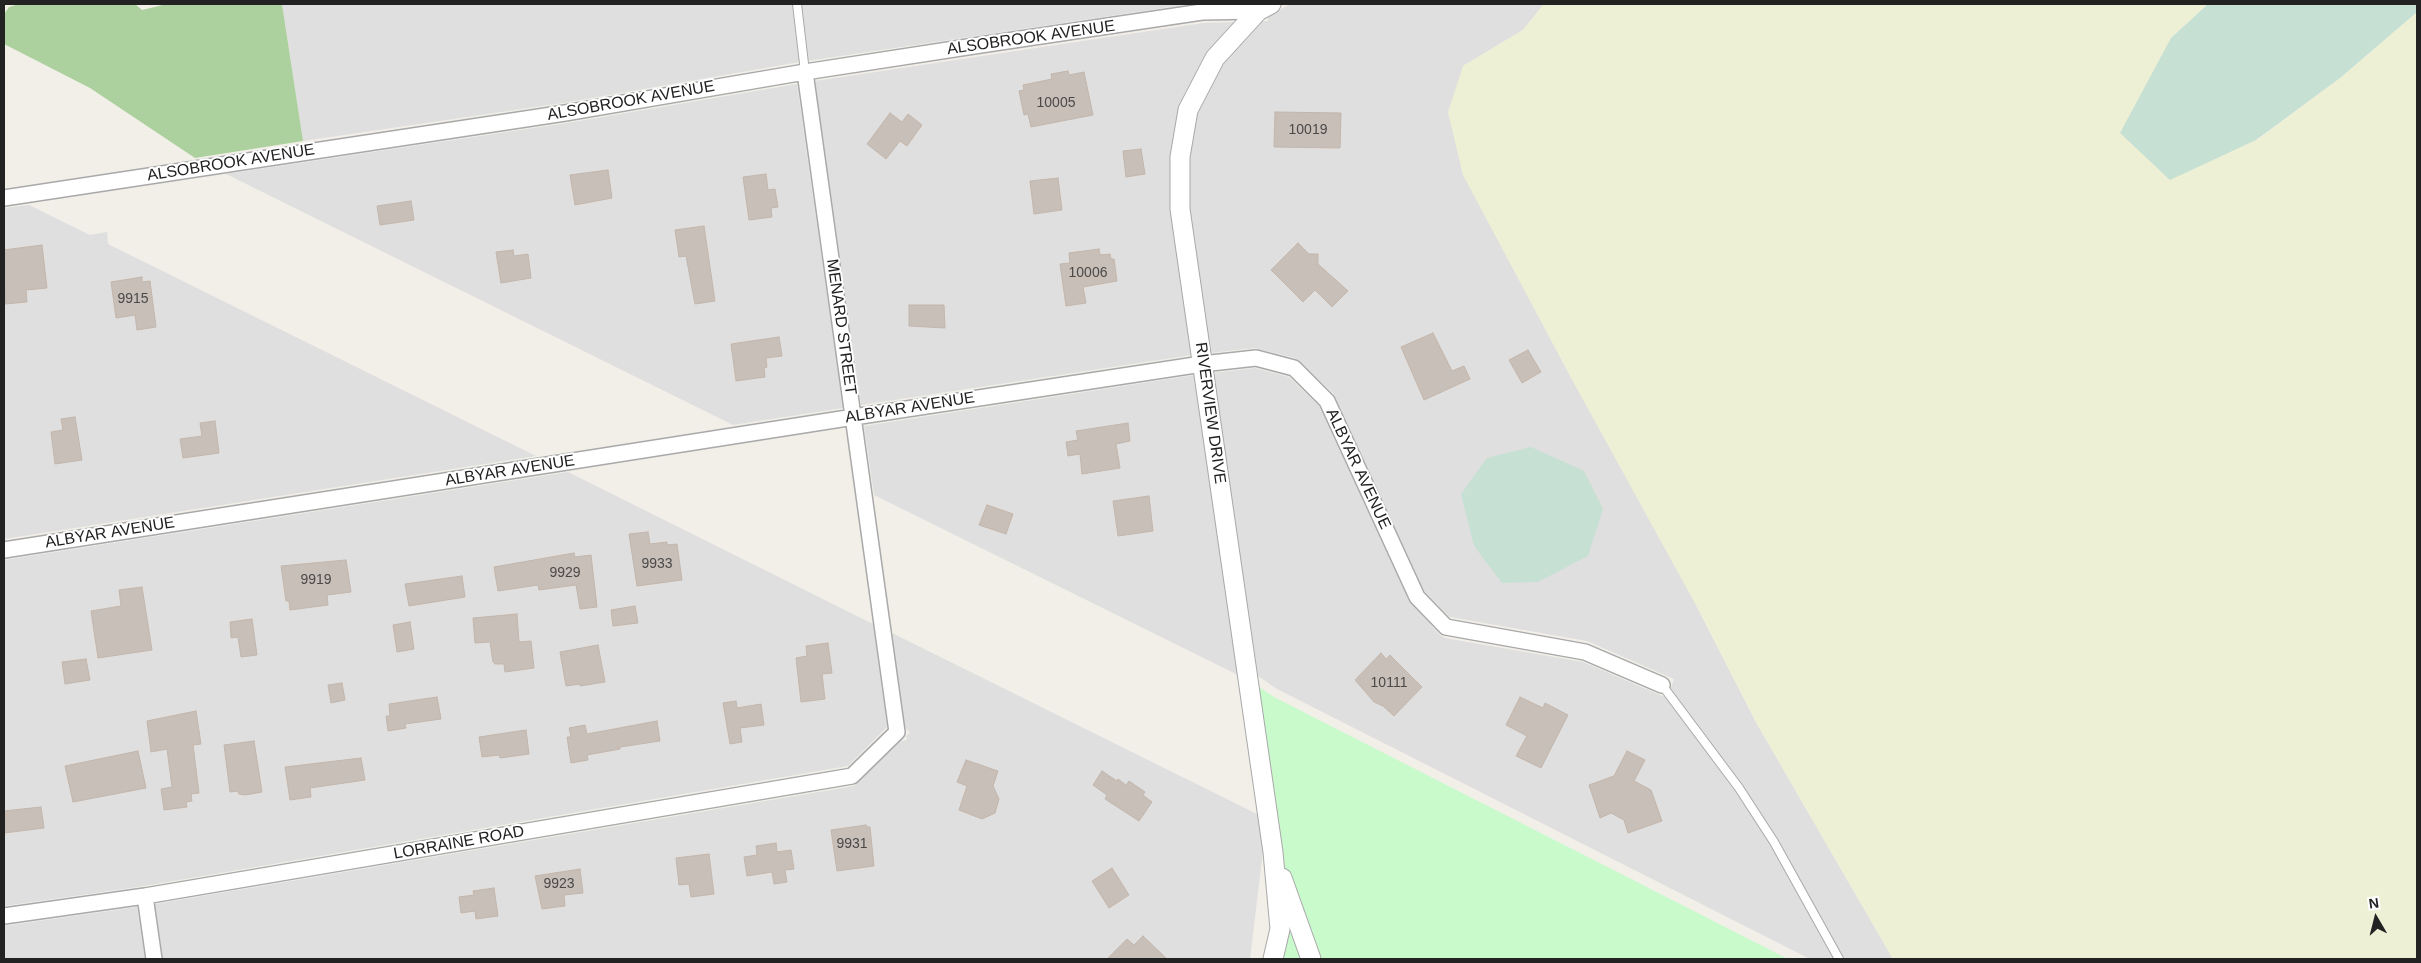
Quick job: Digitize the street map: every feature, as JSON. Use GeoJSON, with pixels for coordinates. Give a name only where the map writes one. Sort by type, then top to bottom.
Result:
{"type":"FeatureCollection","features":[{"type":"Feature","properties":{"kind":"street","name":"ALSOBROOK AVENUE"},"geometry":{"type":"LineString","coordinates":[[4,198],[565,113],[805,72],[1202,12],[1264,7]]}},
{"type":"Feature","properties":{"kind":"street","name":"RIVERVIEW DRIVE"},"geometry":{"type":"LineString","coordinates":[[1264,7],[1215,58],[1188,110],[1180,157],[1180,209],[1273,852],[1280,929],[1273,959]]}},
{"type":"Feature","properties":{"kind":"street","name":"MENARD STREET"},"geometry":{"type":"LineString","coordinates":[[805,72],[897,732]]}},
{"type":"Feature","properties":{"kind":"street","name":"ALBYAR AVENUE"},"geometry":{"type":"LineString","coordinates":[[4,550],[854,417],[1202,364],[1256,358],[1294,368],[1327,401],[1417,597],[1446,627],[1586,652],[1662,685]]}},
{"type":"Feature","properties":{"kind":"street","name":"LORRAINE ROAD"},"geometry":{"type":"LineString","coordinates":[[4,916],[145,896],[852,776],[897,732]]}},
{"type":"Feature","properties":{"kind":"street","name":"RIVERVIEW DRIVE"},"geometry":{"type":"LineString","coordinates":[[1273,852],[1311,959]]}},
{"type":"Feature","properties":{"kind":"street"},"geometry":{"type":"LineString","coordinates":[[145,896],[154,959]]}},
{"type":"Feature","properties":{"kind":"lane"},"geometry":{"type":"LineString","coordinates":[[797,4],[805,72]]}},
{"type":"Feature","properties":{"kind":"lane"},"geometry":{"type":"LineString","coordinates":[[1662,685],[1738,788],[1774,842],[1839,959]]}},
{"type":"Feature","properties":{"kind":"shaded area"},"geometry":{"type":"Polygon","coordinates":[[[282,4],[1190,4],[794,63],[563,103],[303,141],[282,4]]]}},
{"type":"Feature","properties":{"kind":"shaded area"},"geometry":{"type":"Polygon","coordinates":[[[1290,4],[1544,4],[1523,30],[1463,66],[1697,607],[1757,724],[1893,959],[1810,959],[1277,689],[1258,676],[1213,373],[1255,368],[1289,377],[1320,407],[1409,601],[1440,635],[1445,638],[1583,662],[1667,698],[1674,679],[1587,641],[1450,617],[1424,591],[1333,393],[1295,358],[1255,348],[1210,353],[1190,209],[1189,159],[1197,114],[1222,64],[1262,21],[1268,21],[1268,17],[1290,4]]]}},
{"type":"Feature","properties":{"kind":"shaded area"},"geometry":{"type":"Polygon","coordinates":[[[1235,22],[1207,52],[1180,104],[1171,155],[1171,211],[1192,355],[861,405],[815,81],[1203,23],[1235,22]]]}},
{"type":"Feature","properties":{"kind":"shaded area"},"geometry":{"type":"Polygon","coordinates":[[[797,84],[843,408],[733,425],[226,174],[567,123],[797,84]]]}},
{"type":"Feature","properties":{"kind":"shaded area"},"geometry":{"type":"Polygon","coordinates":[[[29,205],[90,235],[107,232],[108,244],[536,456],[4,539],[4,208],[29,205]]]}},
{"type":"Feature","properties":{"kind":"shaded area"},"geometry":{"type":"Polygon","coordinates":[[[1195,375],[1240,676],[874,495],[864,426],[1195,375]]]}},
{"type":"Feature","properties":{"kind":"shaded area"},"geometry":{"type":"Polygon","coordinates":[[[568,472],[873,624],[887,727],[848,766],[144,886],[4,906],[4,560],[568,472]]]}},
{"type":"Feature","properties":{"kind":"shaded area"},"geometry":{"type":"Polygon","coordinates":[[[892,633],[1259,815],[1263,851],[1250,959],[163,959],[155,904],[854,786],[901,741],[907,740],[906,736],[910,733],[905,727],[892,633]]]}},
{"type":"Feature","properties":{"kind":"shaded area"},"geometry":{"type":"Polygon","coordinates":[[[137,907],[145,959],[4,959],[4,926],[137,907]]]}},
{"type":"Feature","properties":{"kind":"green space"},"geometry":{"type":"Polygon","coordinates":[[[19,4],[135,4],[142,10],[167,4],[282,4],[303,141],[195,158],[90,88],[4,44],[4,14],[9,7],[19,4]]]}},
{"type":"Feature","properties":{"kind":"green space"},"geometry":{"type":"Polygon","coordinates":[[[1544,4],[2208,4],[2171,38],[2257,140],[2340,78],[2417,12],[2417,959],[1893,959],[1757,724],[1697,607],[1570,376],[1463,175],[1448,112],[1463,66],[1523,30],[1544,4]]]}},
{"type":"Feature","properties":{"kind":"green space"},"geometry":{"type":"Polygon","coordinates":[[[2208,4],[2417,4],[2417,12],[2340,78],[2256,140],[2170,180],[2120,133],[2171,38],[2208,4]]]}},
{"type":"Feature","properties":{"kind":"green space"},"geometry":{"type":"Polygon","coordinates":[[[1531,447],[1584,471],[1603,509],[1588,556],[1538,582],[1502,583],[1474,546],[1461,494],[1487,458],[1531,447]]]}},
{"type":"Feature","properties":{"kind":"green space"},"geometry":{"type":"Polygon","coordinates":[[[1249,680],[1274,697],[1788,959],[1273,959],[1249,680]]]}},
{"type":"Feature","properties":{"kind":"building"},"geometry":{"type":"Polygon","coordinates":[[[1068,71],[1069,75],[1084,72],[1093,115],[1031,127],[1028,114],[1024,115],[1019,91],[1024,90],[1023,85],[1052,79],[1051,74],[1068,71]]]}},
{"type":"Feature","properties":{"kind":"building"},"geometry":{"type":"Polygon","coordinates":[[[1275,112],[1341,113],[1340,148],[1274,147],[1275,112]]]}},
{"type":"Feature","properties":{"kind":"building"},"geometry":{"type":"Polygon","coordinates":[[[890,113],[902,122],[908,114],[922,125],[907,146],[900,141],[886,159],[867,144],[890,113]]]}},
{"type":"Feature","properties":{"kind":"building"},"geometry":{"type":"Polygon","coordinates":[[[1141,149],[1145,174],[1126,177],[1123,151],[1141,149]]]}},
{"type":"Feature","properties":{"kind":"building"},"geometry":{"type":"Polygon","coordinates":[[[608,170],[612,198],[575,205],[570,175],[608,170]]]}},
{"type":"Feature","properties":{"kind":"building"},"geometry":{"type":"Polygon","coordinates":[[[766,174],[768,190],[775,189],[778,207],[771,208],[772,217],[749,220],[743,177],[766,174]]]}},
{"type":"Feature","properties":{"kind":"building"},"geometry":{"type":"Polygon","coordinates":[[[1058,178],[1062,210],[1034,214],[1030,181],[1058,178]]]}},
{"type":"Feature","properties":{"kind":"building"},"geometry":{"type":"Polygon","coordinates":[[[411,201],[414,220],[380,225],[377,206],[411,201]]]}},
{"type":"Feature","properties":{"kind":"building"},"geometry":{"type":"Polygon","coordinates":[[[704,226],[715,301],[695,304],[686,256],[679,257],[675,230],[704,226]]]}},
{"type":"Feature","properties":{"kind":"building"},"geometry":{"type":"Polygon","coordinates":[[[1298,243],[1309,254],[1318,254],[1318,264],[1348,291],[1332,307],[1315,290],[1303,302],[1271,270],[1298,243]]]}},
{"type":"Feature","properties":{"kind":"building"},"geometry":{"type":"Polygon","coordinates":[[[42,245],[47,288],[26,290],[27,302],[5,304],[4,250],[42,245]]]}},
{"type":"Feature","properties":{"kind":"building"},"geometry":{"type":"Polygon","coordinates":[[[1099,249],[1100,255],[1110,254],[1111,259],[1114,259],[1117,281],[1083,287],[1086,303],[1066,306],[1060,264],[1070,263],[1069,253],[1099,249]]]}},
{"type":"Feature","properties":{"kind":"building"},"geometry":{"type":"Polygon","coordinates":[[[513,250],[514,256],[528,254],[531,278],[501,283],[496,252],[513,250]]]}},
{"type":"Feature","properties":{"kind":"building"},"geometry":{"type":"Polygon","coordinates":[[[142,277],[142,282],[150,281],[156,327],[137,330],[135,315],[116,318],[111,282],[142,277]]]}},
{"type":"Feature","properties":{"kind":"building"},"geometry":{"type":"Polygon","coordinates":[[[909,305],[944,305],[945,328],[909,326],[909,305]]]}},
{"type":"Feature","properties":{"kind":"building"},"geometry":{"type":"Polygon","coordinates":[[[1433,333],[1452,371],[1464,366],[1470,379],[1424,400],[1401,347],[1433,333]]]}},
{"type":"Feature","properties":{"kind":"building"},"geometry":{"type":"Polygon","coordinates":[[[779,337],[782,356],[766,358],[765,377],[736,381],[731,344],[779,337]]]}},
{"type":"Feature","properties":{"kind":"building"},"geometry":{"type":"Polygon","coordinates":[[[1528,350],[1541,372],[1522,383],[1509,360],[1528,350]]]}},
{"type":"Feature","properties":{"kind":"building"},"geometry":{"type":"Polygon","coordinates":[[[75,417],[82,460],[55,464],[51,432],[63,430],[61,419],[75,417]]]}},
{"type":"Feature","properties":{"kind":"building"},"geometry":{"type":"Polygon","coordinates":[[[215,421],[219,453],[183,458],[180,439],[202,436],[200,423],[215,421]]]}},
{"type":"Feature","properties":{"kind":"building"},"geometry":{"type":"Polygon","coordinates":[[[1128,423],[1130,441],[1116,444],[1120,468],[1082,474],[1080,454],[1068,456],[1066,442],[1078,440],[1076,431],[1128,423]]]}},
{"type":"Feature","properties":{"kind":"building"},"geometry":{"type":"Polygon","coordinates":[[[1149,496],[1153,531],[1118,536],[1113,501],[1149,496]]]}},
{"type":"Feature","properties":{"kind":"building"},"geometry":{"type":"Polygon","coordinates":[[[987,505],[1013,514],[1006,534],[979,525],[987,505]]]}},
{"type":"Feature","properties":{"kind":"building"},"geometry":{"type":"Polygon","coordinates":[[[648,532],[650,544],[667,542],[667,545],[677,544],[682,580],[637,586],[629,534],[648,532]]]}},
{"type":"Feature","properties":{"kind":"building"},"geometry":{"type":"Polygon","coordinates":[[[574,553],[575,557],[591,555],[597,607],[580,609],[576,585],[539,590],[538,585],[498,591],[494,567],[574,553]]]}},
{"type":"Feature","properties":{"kind":"building"},"geometry":{"type":"Polygon","coordinates":[[[346,560],[351,592],[327,595],[328,605],[290,610],[289,601],[286,601],[281,566],[346,560]]]}},
{"type":"Feature","properties":{"kind":"building"},"geometry":{"type":"Polygon","coordinates":[[[462,576],[465,597],[409,606],[405,584],[462,576]]]}},
{"type":"Feature","properties":{"kind":"building"},"geometry":{"type":"Polygon","coordinates":[[[142,587],[152,650],[98,658],[91,611],[121,606],[119,590],[142,587]]]}},
{"type":"Feature","properties":{"kind":"building"},"geometry":{"type":"Polygon","coordinates":[[[635,606],[638,623],[613,626],[611,610],[635,606]]]}},
{"type":"Feature","properties":{"kind":"building"},"geometry":{"type":"Polygon","coordinates":[[[517,614],[519,642],[531,641],[534,668],[505,672],[504,664],[495,664],[493,662],[490,642],[475,643],[473,618],[517,614]]]}},
{"type":"Feature","properties":{"kind":"building"},"geometry":{"type":"Polygon","coordinates":[[[252,619],[257,655],[241,657],[238,637],[231,638],[230,622],[252,619]]]}},
{"type":"Feature","properties":{"kind":"building"},"geometry":{"type":"Polygon","coordinates":[[[410,622],[414,649],[397,652],[393,625],[410,622]]]}},
{"type":"Feature","properties":{"kind":"building"},"geometry":{"type":"Polygon","coordinates":[[[828,643],[832,673],[822,674],[825,699],[801,702],[796,658],[807,656],[806,646],[828,643]]]}},
{"type":"Feature","properties":{"kind":"building"},"geometry":{"type":"Polygon","coordinates":[[[598,645],[605,682],[566,686],[560,652],[598,645]]]}},
{"type":"Feature","properties":{"kind":"building"},"geometry":{"type":"Polygon","coordinates":[[[1381,653],[1386,659],[1390,655],[1422,687],[1394,716],[1383,706],[1374,702],[1355,680],[1381,653]]]}},
{"type":"Feature","properties":{"kind":"building"},"geometry":{"type":"Polygon","coordinates":[[[86,659],[90,680],[65,684],[62,662],[86,659]]]}},
{"type":"Feature","properties":{"kind":"building"},"geometry":{"type":"Polygon","coordinates":[[[342,683],[345,700],[331,703],[328,685],[342,683]]]}},
{"type":"Feature","properties":{"kind":"building"},"geometry":{"type":"Polygon","coordinates":[[[437,697],[441,719],[405,724],[406,728],[388,731],[386,716],[390,716],[389,704],[437,697]]]}},
{"type":"Feature","properties":{"kind":"building"},"geometry":{"type":"Polygon","coordinates":[[[1520,697],[1543,708],[1545,703],[1568,715],[1541,768],[1516,756],[1527,736],[1506,725],[1520,697]]]}},
{"type":"Feature","properties":{"kind":"building"},"geometry":{"type":"Polygon","coordinates":[[[736,701],[737,708],[761,704],[764,725],[740,728],[742,742],[730,744],[723,703],[736,701]]]}},
{"type":"Feature","properties":{"kind":"building"},"geometry":{"type":"Polygon","coordinates":[[[196,711],[201,744],[193,745],[199,793],[191,794],[192,801],[186,802],[187,807],[164,810],[161,789],[172,787],[167,749],[151,752],[147,721],[196,711]]]}},
{"type":"Feature","properties":{"kind":"building"},"geometry":{"type":"Polygon","coordinates":[[[657,721],[660,741],[620,747],[620,749],[587,755],[588,760],[571,763],[567,737],[571,737],[569,728],[585,725],[587,734],[657,721]]]}},
{"type":"Feature","properties":{"kind":"building"},"geometry":{"type":"Polygon","coordinates":[[[526,730],[529,754],[500,758],[499,755],[482,757],[479,737],[526,730]]]}},
{"type":"Feature","properties":{"kind":"building"},"geometry":{"type":"Polygon","coordinates":[[[254,741],[262,792],[245,795],[239,794],[238,791],[230,792],[224,745],[254,741]]]}},
{"type":"Feature","properties":{"kind":"building"},"geometry":{"type":"Polygon","coordinates":[[[138,751],[146,788],[73,802],[65,766],[138,751]]]}},
{"type":"Feature","properties":{"kind":"building"},"geometry":{"type":"Polygon","coordinates":[[[1627,751],[1645,760],[1634,781],[1651,790],[1662,821],[1628,833],[1624,820],[1611,813],[1600,818],[1589,785],[1614,776],[1627,751]]]}},
{"type":"Feature","properties":{"kind":"building"},"geometry":{"type":"Polygon","coordinates":[[[361,758],[365,780],[310,788],[311,797],[290,800],[285,767],[361,758]]]}},
{"type":"Feature","properties":{"kind":"building"},"geometry":{"type":"Polygon","coordinates":[[[966,760],[998,771],[993,786],[999,799],[995,813],[982,819],[959,810],[967,786],[957,782],[966,760]]]}},
{"type":"Feature","properties":{"kind":"building"},"geometry":{"type":"Polygon","coordinates":[[[1102,771],[1126,785],[1129,781],[1145,792],[1143,795],[1152,802],[1139,821],[1105,799],[1107,795],[1093,785],[1102,771]]]}},
{"type":"Feature","properties":{"kind":"building"},"geometry":{"type":"Polygon","coordinates":[[[41,807],[44,828],[4,833],[4,811],[41,807]]]}},
{"type":"Feature","properties":{"kind":"building"},"geometry":{"type":"Polygon","coordinates":[[[866,825],[870,827],[874,866],[837,871],[831,830],[866,825]]]}},
{"type":"Feature","properties":{"kind":"building"},"geometry":{"type":"Polygon","coordinates":[[[776,843],[777,852],[791,850],[794,869],[785,870],[787,882],[774,884],[772,872],[747,876],[744,857],[757,855],[756,846],[776,843]]]}},
{"type":"Feature","properties":{"kind":"building"},"geometry":{"type":"Polygon","coordinates":[[[709,854],[714,894],[691,897],[689,884],[679,885],[676,858],[709,854]]]}},
{"type":"Feature","properties":{"kind":"building"},"geometry":{"type":"Polygon","coordinates":[[[1112,868],[1129,895],[1109,908],[1092,881],[1112,868]]]}},
{"type":"Feature","properties":{"kind":"building"},"geometry":{"type":"Polygon","coordinates":[[[580,869],[583,893],[564,895],[565,906],[542,909],[535,876],[580,869]]]}},
{"type":"Feature","properties":{"kind":"building"},"geometry":{"type":"Polygon","coordinates":[[[494,888],[498,916],[476,919],[475,911],[461,913],[459,897],[474,895],[473,891],[494,888]]]}},
{"type":"Feature","properties":{"kind":"building"},"geometry":{"type":"Polygon","coordinates":[[[1143,936],[1167,959],[1107,959],[1127,939],[1134,945],[1143,936]]]}}]}
